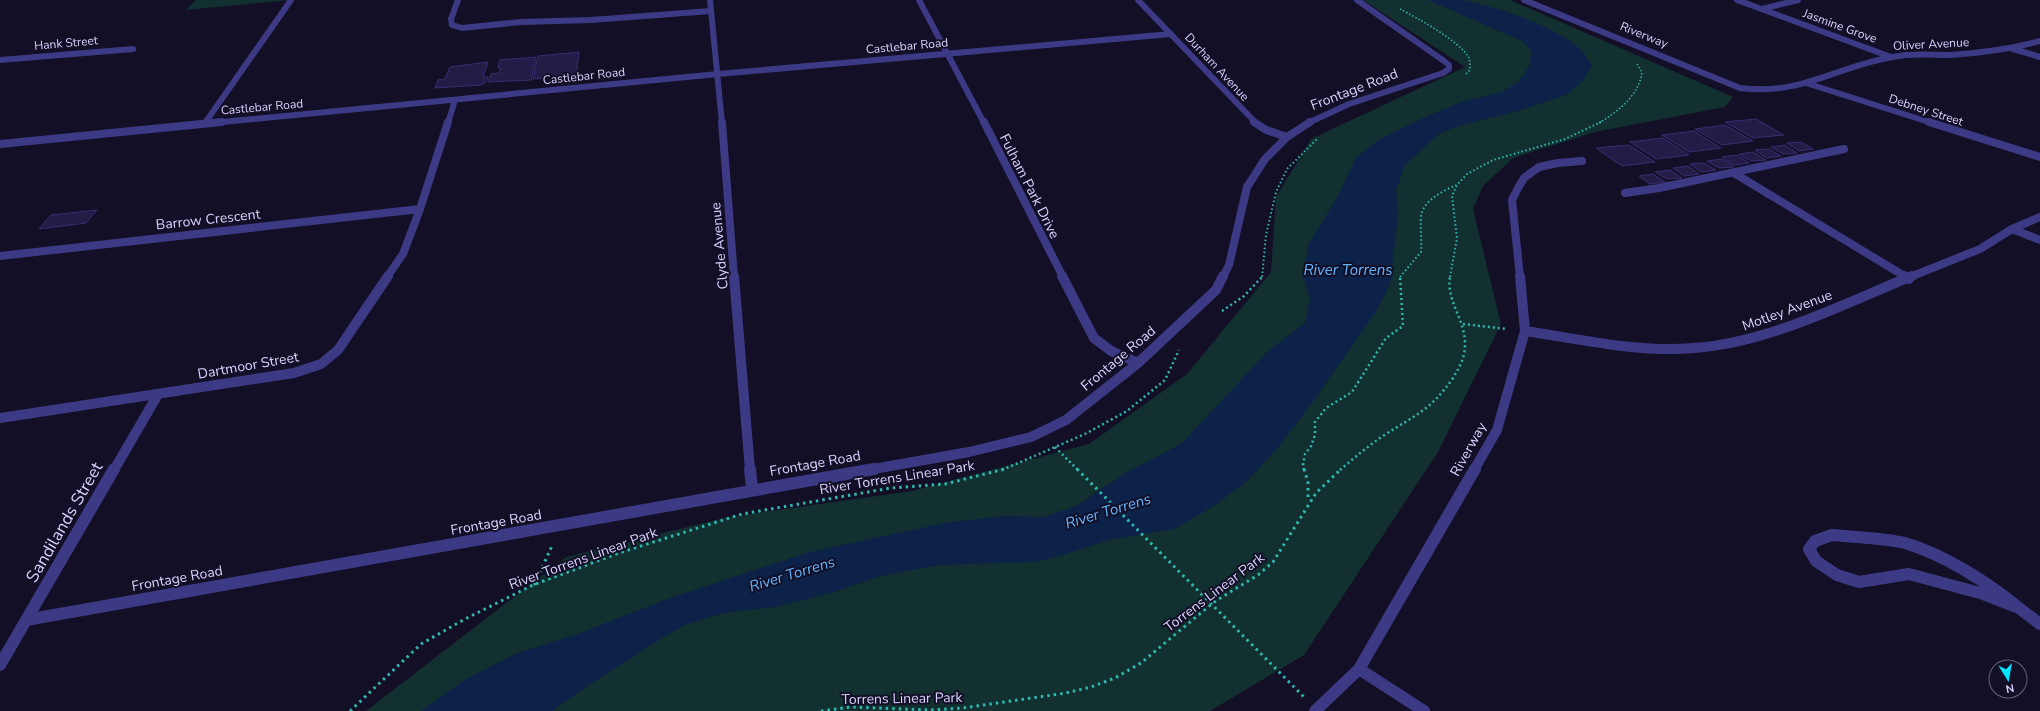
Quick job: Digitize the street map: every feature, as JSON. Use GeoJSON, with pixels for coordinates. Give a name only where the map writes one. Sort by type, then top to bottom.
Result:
{"type":"FeatureCollection","features":[{"type":"Feature","properties":{"kind":"street"},"geometry":{"type":"LineString","coordinates":[[205,123],[291,0]]}},
{"type":"Feature","properties":{"kind":"street"},"geometry":{"type":"LineString","coordinates":[[458,0],[451,19],[452,25],[462,28],[521,22],[591,20],[711,11]]}},
{"type":"Feature","properties":{"kind":"street","name":"Clyde Avenue"},"geometry":{"type":"LineString","coordinates":[[710,0],[718,74],[752,489]]}},
{"type":"Feature","properties":{"kind":"street","name":"Fulham Park Drive"},"geometry":{"type":"LineString","coordinates":[[918,0],[948,53],[1094,338],[1111,351],[1138,363]]}},
{"type":"Feature","properties":{"kind":"street","name":"Durham Avenue"},"geometry":{"type":"LineString","coordinates":[[1138,0],[1252,121],[1266,130],[1287,137]]}},
{"type":"Feature","properties":{"kind":"street"},"geometry":{"type":"LineString","coordinates":[[1357,0],[1444,61],[1449,65],[1449,69]]}},
{"type":"Feature","properties":{"kind":"street","name":"Riverway"},"geometry":{"type":"LineString","coordinates":[[1524,0],[1740,88],[1754,91]]}},
{"type":"Feature","properties":{"kind":"street","name":"Jasmine Grove"},"geometry":{"type":"LineString","coordinates":[[1737,0],[1891,56]]}},
{"type":"Feature","properties":{"kind":"street"},"geometry":{"type":"LineString","coordinates":[[1762,9],[1798,0]]}},
{"type":"Feature","properties":{"kind":"street","name":"Castlebar Road"},"geometry":{"type":"LineString","coordinates":[[0,144],[718,74],[1171,34]]}},
{"type":"Feature","properties":{"kind":"street","name":"Oliver Avenue"},"geometry":{"type":"LineString","coordinates":[[1754,91],[1778,90],[1806,83],[1867,62],[1891,56],[1968,54],[2013,49],[2040,41]]}},
{"type":"Feature","properties":{"kind":"street","name":"Hank Street"},"geometry":{"type":"LineString","coordinates":[[0,60],[133,49]]}},
{"type":"Feature","properties":{"kind":"street"},"geometry":{"type":"LineString","coordinates":[[2013,49],[2040,57]]}},
{"type":"Feature","properties":{"kind":"street","name":"Frontage Road"},"geometry":{"type":"LineString","coordinates":[[26,620],[562,525],[752,489],[969,452],[1031,436],[1066,420],[1138,363],[1216,290],[1229,265],[1247,188],[1265,159],[1287,137],[1310,122],[1349,104],[1443,73],[1449,69]]}},
{"type":"Feature","properties":{"kind":"street","name":"Debney Street"},"geometry":{"type":"LineString","coordinates":[[1806,83],[2040,157]]}},
{"type":"Feature","properties":{"kind":"street","name":"Dartmoor Street"},"geometry":{"type":"LineString","coordinates":[[0,418],[157,396],[294,373],[321,364],[338,350],[403,254],[420,208],[455,100]]}},
{"type":"Feature","properties":{"kind":"street"},"geometry":{"type":"LineString","coordinates":[[1626,193],[1660,188],[1844,149]]}},
{"type":"Feature","properties":{"kind":"street","name":"Riverway"},"geometry":{"type":"LineString","coordinates":[[1316,710],[1359,668],[1497,430],[1525,331],[1512,200],[1518,184],[1525,175],[1537,168],[1582,160]]}},
{"type":"Feature","properties":{"kind":"street"},"geometry":{"type":"LineString","coordinates":[[1734,173],[1909,279]]}},
{"type":"Feature","properties":{"kind":"street","name":"Barrow Crescent"},"geometry":{"type":"LineString","coordinates":[[0,256],[420,208]]}},
{"type":"Feature","properties":{"kind":"street","name":"Motley Avenue"},"geometry":{"type":"LineString","coordinates":[[1525,331],[1616,344],[1671,349],[1725,345],[1761,338],[1980,249],[2012,229],[2040,217]]}},
{"type":"Feature","properties":{"kind":"street"},"geometry":{"type":"LineString","coordinates":[[2012,229],[2040,240]]}},
{"type":"Feature","properties":{"kind":"street","name":"Sandilands Street"},"geometry":{"type":"LineString","coordinates":[[0,665],[157,396]]}},
{"type":"Feature","properties":{"kind":"street"},"geometry":{"type":"LineString","coordinates":[[2020,608],[1980,593],[1909,574],[1859,582],[1837,575],[1816,561],[1809,549],[1815,541],[1832,535],[1904,542],[1931,553],[1992,587],[2020,608],[2040,624]]}},
{"type":"Feature","properties":{"kind":"street"},"geometry":{"type":"LineString","coordinates":[[1359,668],[1424,711]]}},
{"type":"Feature","properties":{"kind":"path"},"geometry":{"type":"LineString","coordinates":[[1308,502],[1308,482],[1303,465],[1305,454],[1311,446],[1315,435],[1315,422],[1326,408],[1352,392],[1386,338],[1403,326],[1400,276],[1421,252],[1421,215],[1432,200],[1443,190],[1457,185],[1486,163],[1516,152],[1565,139],[1598,125],[1611,116],[1626,103],[1639,86],[1642,72],[1633,60]]}},
{"type":"Feature","properties":{"kind":"path"},"geometry":{"type":"LineString","coordinates":[[1449,69],[1465,75],[1460,79]]}},
{"type":"Feature","properties":{"kind":"path"},"geometry":{"type":"LineString","coordinates":[[1219,313],[1244,296],[1263,276],[1263,257],[1273,196],[1287,168],[1319,137]]}},
{"type":"Feature","properties":{"kind":"path","name":"Torrens Linear Park"},"geometry":{"type":"LineString","coordinates":[[821,711],[845,708],[902,710],[949,709],[1057,696],[1079,690],[1117,677],[1137,665],[1212,604],[1267,568],[1279,552],[1308,502],[1318,489],[1385,434],[1420,415],[1440,397],[1462,364],[1464,335],[1463,324],[1456,312],[1448,288],[1455,256],[1457,230],[1450,199],[1457,185]]}},
{"type":"Feature","properties":{"kind":"path"},"geometry":{"type":"LineString","coordinates":[[1463,324],[1525,331]]}},
{"type":"Feature","properties":{"kind":"path","name":"River Torrens Linear Park"},"geometry":{"type":"LineString","coordinates":[[350,711],[421,644],[465,619],[534,585],[619,553],[742,514],[891,488],[945,484],[1000,471],[1056,447],[1085,434],[1133,407],[1165,380],[1181,346]]}},
{"type":"Feature","properties":{"kind":"path"},"geometry":{"type":"LineString","coordinates":[[1041,432],[1316,710]]}},
{"type":"Feature","properties":{"kind":"path"},"geometry":{"type":"LineString","coordinates":[[534,585],[562,525]]}},
{"type":"Feature","properties":{"kind":"green space"},"geometry":{"type":"Polygon","coordinates":[[[196,0],[291,0],[186,10],[196,0]]]}},
{"type":"Feature","properties":{"kind":"green space"},"geometry":{"type":"Polygon","coordinates":[[[1363,0],[1510,0],[1733,97],[1725,107],[1595,132],[1513,158],[1483,186],[1473,209],[1501,324],[1438,452],[1304,655],[1210,711],[366,711],[566,557],[728,517],[912,491],[1089,444],[1187,374],[1271,272],[1276,197],[1311,139],[1465,67],[1363,0]]]}},
{"type":"Feature","properties":{"kind":"water","name":"River Torrens"},"geometry":{"type":"Polygon","coordinates":[[[1428,0],[1461,0],[1490,7],[1540,24],[1579,48],[1592,65],[1584,80],[1566,95],[1515,112],[1461,125],[1439,134],[1405,165],[1396,190],[1398,216],[1390,285],[1375,313],[1315,399],[1276,450],[1249,479],[1217,504],[1174,529],[1109,540],[1060,556],[1034,562],[939,565],[881,576],[831,593],[775,607],[724,613],[685,625],[662,638],[580,691],[552,711],[421,711],[466,679],[517,653],[575,635],[664,600],[810,552],[944,523],[1003,516],[1044,517],[1078,505],[1125,473],[1181,444],[1269,350],[1305,323],[1310,298],[1304,279],[1308,245],[1338,196],[1356,157],[1380,139],[1414,122],[1461,102],[1502,92],[1519,81],[1530,65],[1531,51],[1522,41],[1428,0]]]}},
{"type":"Feature","properties":{"kind":"building"},"geometry":{"type":"Polygon","coordinates":[[[579,52],[576,75],[533,79],[538,56],[579,52]]]}},
{"type":"Feature","properties":{"kind":"building"},"geometry":{"type":"Polygon","coordinates":[[[536,57],[531,80],[488,82],[491,74],[499,73],[501,68],[498,68],[500,60],[536,57]]]}},
{"type":"Feature","properties":{"kind":"building"},"geometry":{"type":"Polygon","coordinates":[[[488,62],[483,77],[488,77],[486,82],[481,85],[435,88],[438,80],[445,79],[450,67],[488,62]]]}},
{"type":"Feature","properties":{"kind":"building"},"geometry":{"type":"Polygon","coordinates":[[[1756,119],[1784,135],[1753,138],[1725,122],[1756,119]]]}},
{"type":"Feature","properties":{"kind":"building"},"geometry":{"type":"Polygon","coordinates":[[[1725,125],[1753,141],[1722,145],[1695,129],[1725,125]]]}},
{"type":"Feature","properties":{"kind":"building"},"geometry":{"type":"Polygon","coordinates":[[[1694,131],[1721,148],[1689,152],[1662,135],[1694,131]]]}},
{"type":"Feature","properties":{"kind":"building"},"geometry":{"type":"Polygon","coordinates":[[[1663,138],[1689,155],[1656,159],[1630,142],[1663,138]]]}},
{"type":"Feature","properties":{"kind":"building"},"geometry":{"type":"Polygon","coordinates":[[[1801,142],[1813,149],[1799,151],[1787,143],[1801,142]]]}},
{"type":"Feature","properties":{"kind":"building"},"geometry":{"type":"Polygon","coordinates":[[[1629,145],[1655,162],[1622,166],[1596,148],[1629,145]]]}},
{"type":"Feature","properties":{"kind":"building"},"geometry":{"type":"Polygon","coordinates":[[[1785,145],[1797,153],[1783,154],[1771,147],[1785,145]]]}},
{"type":"Feature","properties":{"kind":"building"},"geometry":{"type":"Polygon","coordinates":[[[1769,149],[1781,156],[1767,158],[1755,150],[1769,149]]]}},
{"type":"Feature","properties":{"kind":"building"},"geometry":{"type":"Polygon","coordinates":[[[1753,152],[1766,160],[1751,161],[1739,154],[1753,152]]]}},
{"type":"Feature","properties":{"kind":"building"},"geometry":{"type":"Polygon","coordinates":[[[1737,155],[1749,163],[1734,165],[1722,157],[1737,155]]]}},
{"type":"Feature","properties":{"kind":"building"},"geometry":{"type":"Polygon","coordinates":[[[1722,159],[1734,167],[1719,168],[1707,161],[1722,159]]]}},
{"type":"Feature","properties":{"kind":"building"},"geometry":{"type":"Polygon","coordinates":[[[1704,163],[1716,170],[1701,172],[1690,164],[1704,163]]]}},
{"type":"Feature","properties":{"kind":"building"},"geometry":{"type":"Polygon","coordinates":[[[1688,166],[1699,174],[1684,176],[1673,168],[1688,166]]]}},
{"type":"Feature","properties":{"kind":"building"},"geometry":{"type":"Polygon","coordinates":[[[1670,170],[1682,178],[1667,179],[1655,172],[1670,170]]]}},
{"type":"Feature","properties":{"kind":"building"},"geometry":{"type":"Polygon","coordinates":[[[1653,174],[1665,182],[1650,184],[1639,176],[1653,174]]]}},
{"type":"Feature","properties":{"kind":"building"},"geometry":{"type":"Polygon","coordinates":[[[97,210],[86,223],[39,229],[51,215],[97,210]]]}}]}
